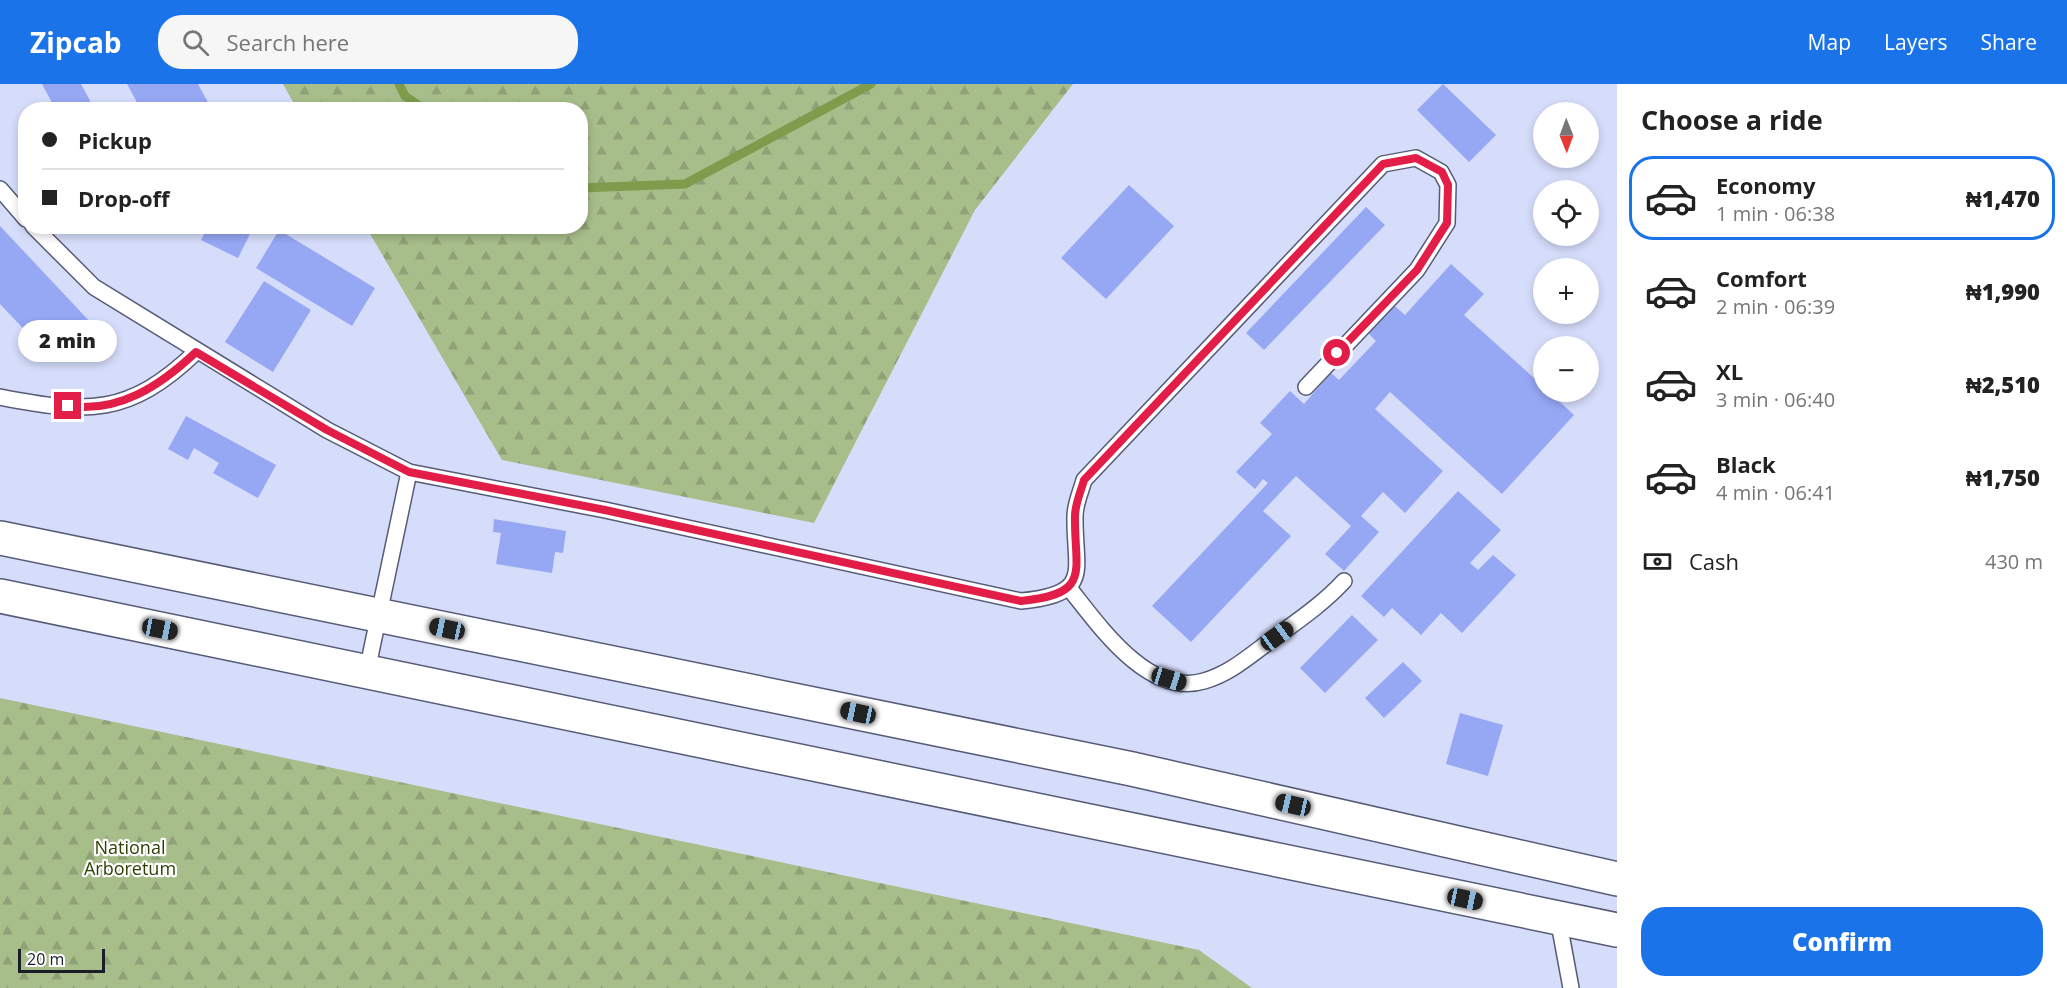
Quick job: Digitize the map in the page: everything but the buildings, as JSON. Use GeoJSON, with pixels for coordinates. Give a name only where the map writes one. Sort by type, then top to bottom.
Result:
{"type":"FeatureCollection","features":[{"type":"Feature","properties":{"kind":"main road"},"geometry":{"type":"LineString","coordinates":[[0,538],[1132,769],[1617,879]]}},
{"type":"Feature","properties":{"kind":"main road"},"geometry":{"type":"LineString","coordinates":[[0,596],[1617,930]]}},
{"type":"Feature","properties":{"kind":"lane"},"geometry":{"type":"LineString","coordinates":[[41,234],[94,287],[196,352],[327,430],[409,472],[605,510],[1021,601],[1047,598],[1070,588],[1079,569],[1074,513],[1084,480],[1383,164],[1416,158],[1442,172],[1448,185],[1447,223],[1417,270],[1306,387]]}},
{"type":"Feature","properties":{"kind":"lane"},"geometry":{"type":"LineString","coordinates":[[0,189],[18,210]]}},
{"type":"Feature","properties":{"kind":"lane"},"geometry":{"type":"LineString","coordinates":[[0,386],[6,398],[86,409],[129,400],[172,376],[196,352]]}},
{"type":"Feature","properties":{"kind":"lane"},"geometry":{"type":"LineString","coordinates":[[367,671],[409,472]]}},
{"type":"Feature","properties":{"kind":"lane"},"geometry":{"type":"LineString","coordinates":[[1070,588],[1118,648],[1139,665],[1156,675],[1181,682],[1202,682],[1228,672],[1327,599],[1344,581]]}},
{"type":"Feature","properties":{"kind":"lane"},"geometry":{"type":"LineString","coordinates":[[1558,918],[1571,988]]}},
{"type":"Feature","properties":{"kind":"green space"},"geometry":{"type":"Polygon","coordinates":[[[283,84],[1073,84],[975,210],[814,523],[502,460],[370,234],[588,234],[588,102],[293,102],[283,84]]]}},
{"type":"Feature","properties":{"kind":"green space","name":"National Arboretum"},"geometry":{"type":"Polygon","coordinates":[[[0,698],[1199,950],[1252,988],[0,988],[0,698]]]}},
{"type":"Feature","properties":{"kind":"waterway"},"geometry":{"type":"LineString","coordinates":[[399,84],[405,96],[414,102]]}},
{"type":"Feature","properties":{"kind":"waterway"},"geometry":{"type":"LineString","coordinates":[[588,188],[685,184],[871,84]]}},
{"type":"Feature","properties":{"kind":"route"},"geometry":{"type":"LineString","coordinates":[[68,406],[86,409],[129,400],[172,376],[196,352],[327,430],[409,472],[605,510],[1021,601],[1047,598],[1070,588],[1079,569],[1074,513],[1084,480],[1383,164],[1416,158],[1442,172],[1448,185],[1447,223],[1417,270],[1337,353]]}}]}
